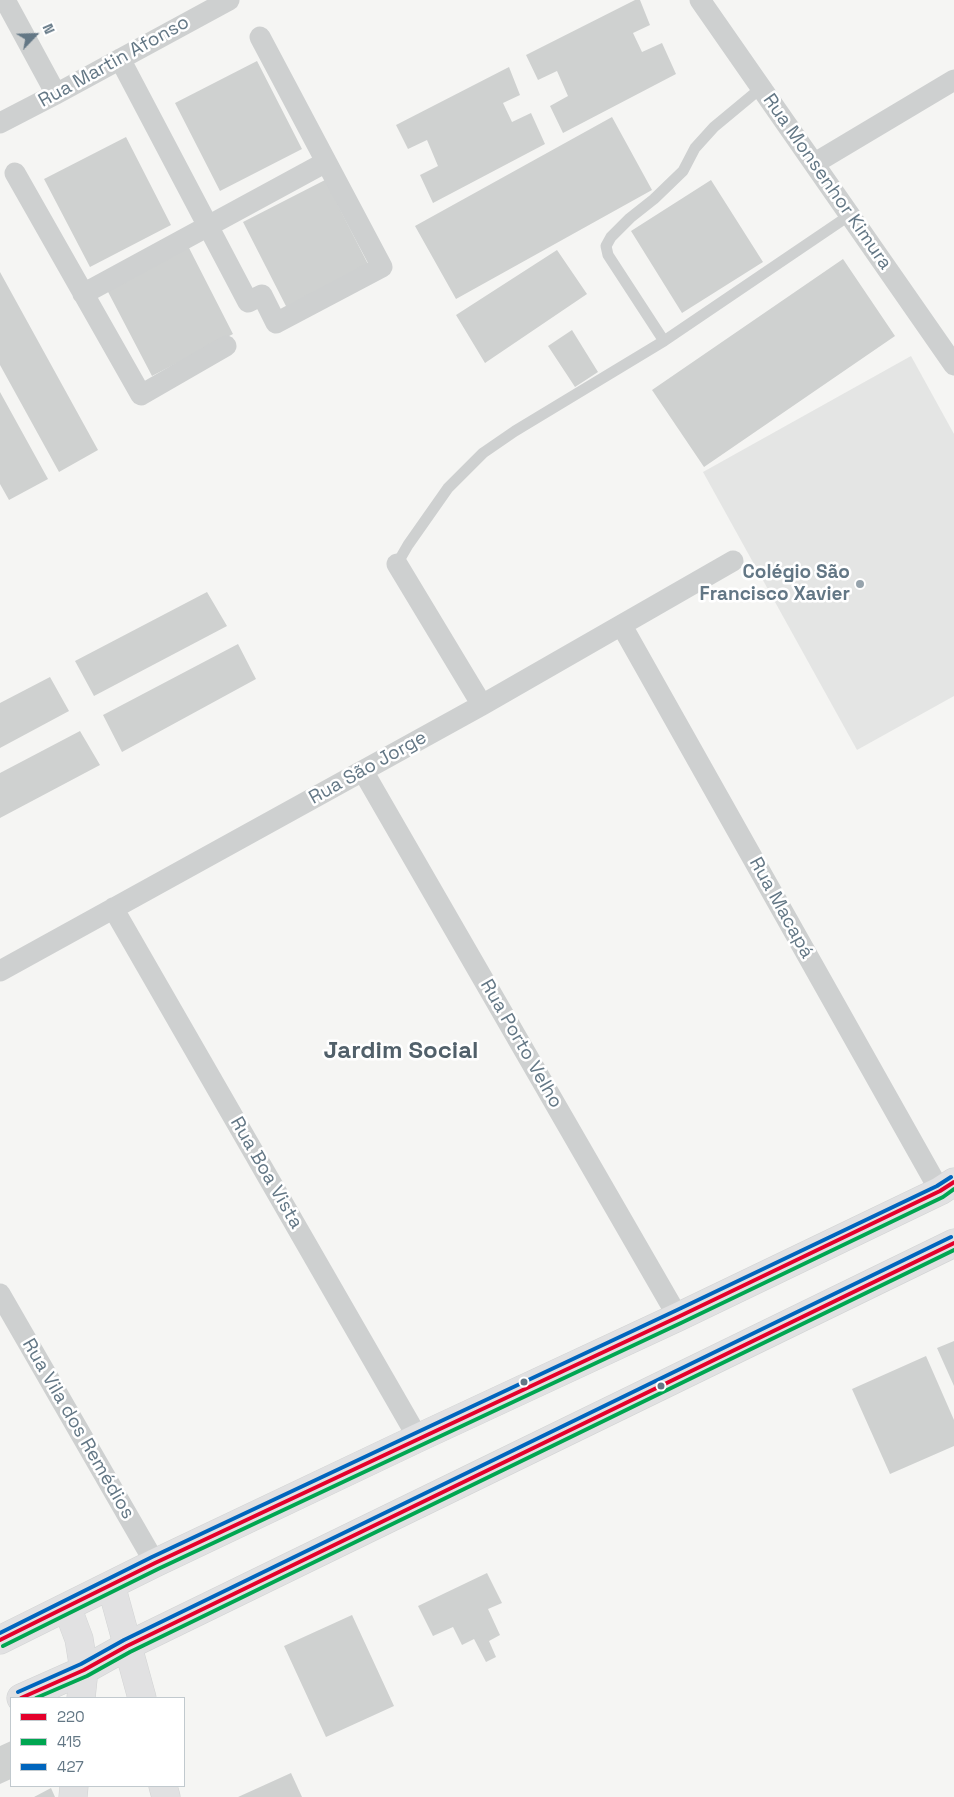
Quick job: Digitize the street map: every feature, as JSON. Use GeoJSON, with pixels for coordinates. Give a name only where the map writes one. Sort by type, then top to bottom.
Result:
{"type":"FeatureCollection","features":[{"type":"Feature","properties":{"kind":"main road"},"geometry":{"type":"LineString","coordinates":[[0,1640],[156,1563],[678,1317],[947,1186]]}},
{"type":"Feature","properties":{"kind":"main road"},"geometry":{"type":"LineString","coordinates":[[23,1697],[84,1670],[127,1646],[954,1243]]}},
{"type":"Feature","properties":{"kind":"main road"},"geometry":{"type":"LineString","coordinates":[[111,1585],[142,1697]]}},
{"type":"Feature","properties":{"kind":"main road"},"geometry":{"type":"LineString","coordinates":[[67,1607],[79,1639],[84,1670],[81,1697]]}},
{"type":"Feature","properties":{"kind":"street"},"geometry":{"type":"LineString","coordinates":[[5,0],[56,94]]}},
{"type":"Feature","properties":{"kind":"street","name":"Rua Martin Afonso"},"geometry":{"type":"LineString","coordinates":[[0,123],[229,0]]}},
{"type":"Feature","properties":{"kind":"street","name":"Rua Monsenhor Kimura"},"geometry":{"type":"LineString","coordinates":[[700,0],[954,365]]}},
{"type":"Feature","properties":{"kind":"street"},"geometry":{"type":"LineString","coordinates":[[120,60],[248,302],[262,295],[276,323],[382,267],[260,38]]}},
{"type":"Feature","properties":{"kind":"street"},"geometry":{"type":"LineString","coordinates":[[815,163],[954,80]]}},
{"type":"Feature","properties":{"kind":"street"},"geometry":{"type":"LineString","coordinates":[[83,294],[326,162]]}},
{"type":"Feature","properties":{"kind":"street"},"geometry":{"type":"LineString","coordinates":[[15,173],[141,395],[226,346]]}},
{"type":"Feature","properties":{"kind":"street","name":"Rua São Jorge"},"geometry":{"type":"LineString","coordinates":[[0,971],[482,705],[733,561]]}},
{"type":"Feature","properties":{"kind":"street"},"geometry":{"type":"LineString","coordinates":[[397,564],[482,705]]}},
{"type":"Feature","properties":{"kind":"street","name":"Rua Macapá"},"geometry":{"type":"LineString","coordinates":[[622,626],[947,1186]]}},
{"type":"Feature","properties":{"kind":"street","name":"Rua Porto Velho"},"geometry":{"type":"LineString","coordinates":[[363,771],[678,1317]]}},
{"type":"Feature","properties":{"kind":"street","name":"Rua Boa Vista"},"geometry":{"type":"LineString","coordinates":[[113,908],[418,1438]]}},
{"type":"Feature","properties":{"kind":"street","name":"Rua Vila dos Remédios"},"geometry":{"type":"LineString","coordinates":[[0,1294],[156,1563]]}},
{"type":"Feature","properties":{"kind":"lane"},"geometry":{"type":"LineString","coordinates":[[664,341],[608,255],[606,246],[611,236],[683,171],[695,148],[714,127],[761,88]]}},
{"type":"Feature","properties":{"kind":"lane"},"geometry":{"type":"LineString","coordinates":[[397,564],[448,488],[483,453],[523,426],[664,341],[850,214]]}},
{"type":"Feature","properties":{"kind":"shaded area","name":"Colégio São Francisco Xavier"},"geometry":{"type":"Polygon","coordinates":[[[911,356],[954,434],[954,696],[857,750],[703,472],[911,356]]]}},
{"type":"Feature","properties":{"kind":"building"},"geometry":{"type":"Polygon","coordinates":[[[635,0],[640,0],[650,25],[633,33],[642,52],[662,43],[676,74],[563,133],[550,106],[568,96],[557,71],[538,80],[526,55],[635,0]]]}},
{"type":"Feature","properties":{"kind":"building"},"geometry":{"type":"Polygon","coordinates":[[[257,61],[302,149],[220,191],[175,103],[257,61]]]}},
{"type":"Feature","properties":{"kind":"building"},"geometry":{"type":"Polygon","coordinates":[[[509,67],[520,95],[503,103],[512,122],[531,113],[545,144],[433,203],[420,175],[438,166],[427,140],[408,149],[396,125],[509,67]]]}},
{"type":"Feature","properties":{"kind":"building"},"geometry":{"type":"Polygon","coordinates":[[[612,117],[652,190],[456,299],[415,226],[612,117]]]}},
{"type":"Feature","properties":{"kind":"building"},"geometry":{"type":"Polygon","coordinates":[[[126,137],[171,225],[90,267],[44,179],[126,137]]]}},
{"type":"Feature","properties":{"kind":"building"},"geometry":{"type":"Polygon","coordinates":[[[325,180],[370,268],[288,310],[243,222],[325,180]]]}},
{"type":"Feature","properties":{"kind":"building"},"geometry":{"type":"Polygon","coordinates":[[[711,180],[763,262],[682,313],[631,231],[711,180]]]}},
{"type":"Feature","properties":{"kind":"building"},"geometry":{"type":"Polygon","coordinates":[[[188,246],[233,334],[152,376],[106,288],[188,246]]]}},
{"type":"Feature","properties":{"kind":"building"},"geometry":{"type":"Polygon","coordinates":[[[557,250],[587,294],[485,363],[456,315],[557,250]]]}},
{"type":"Feature","properties":{"kind":"building"},"geometry":{"type":"Polygon","coordinates":[[[843,259],[895,336],[704,467],[652,390],[843,259]]]}},
{"type":"Feature","properties":{"kind":"building"},"geometry":{"type":"Polygon","coordinates":[[[0,272],[98,450],[59,472],[0,365],[0,272]]]}},
{"type":"Feature","properties":{"kind":"building"},"geometry":{"type":"Polygon","coordinates":[[[572,330],[598,372],[575,387],[548,346],[572,330]]]}},
{"type":"Feature","properties":{"kind":"building"},"geometry":{"type":"Polygon","coordinates":[[[0,392],[48,479],[9,500],[0,484],[0,392]]]}},
{"type":"Feature","properties":{"kind":"building"},"geometry":{"type":"Polygon","coordinates":[[[207,592],[227,626],[94,696],[75,661],[207,592]]]}},
{"type":"Feature","properties":{"kind":"building"},"geometry":{"type":"Polygon","coordinates":[[[238,644],[256,679],[122,752],[103,715],[238,644]]]}},
{"type":"Feature","properties":{"kind":"building"},"geometry":{"type":"Polygon","coordinates":[[[50,677],[69,711],[0,748],[0,703],[50,677]]]}},
{"type":"Feature","properties":{"kind":"building"},"geometry":{"type":"Polygon","coordinates":[[[80,731],[100,765],[0,818],[0,773],[80,731]]]}},
{"type":"Feature","properties":{"kind":"building"},"geometry":{"type":"Polygon","coordinates":[[[954,1341],[954,1386],[937,1348],[954,1341]]]}},
{"type":"Feature","properties":{"kind":"building"},"geometry":{"type":"Polygon","coordinates":[[[926,1356],[954,1420],[954,1446],[890,1474],[852,1389],[926,1356]]]}},
{"type":"Feature","properties":{"kind":"building"},"geometry":{"type":"Polygon","coordinates":[[[487,1573],[502,1603],[488,1609],[500,1635],[489,1641],[496,1657],[486,1662],[474,1639],[462,1645],[453,1627],[433,1636],[418,1606],[487,1573]]]}},
{"type":"Feature","properties":{"kind":"building"},"geometry":{"type":"Polygon","coordinates":[[[352,1615],[394,1706],[326,1737],[284,1646],[352,1615]]]}},
{"type":"Feature","properties":{"kind":"building"},"geometry":{"type":"Polygon","coordinates":[[[10,1741],[10,1779],[0,1784],[0,1746],[10,1741]]]}},
{"type":"Feature","properties":{"kind":"building"},"geometry":{"type":"Polygon","coordinates":[[[291,1773],[302,1797],[238,1797],[291,1773]]]}},
{"type":"Feature","properties":{"kind":"building"},"geometry":{"type":"Polygon","coordinates":[[[51,1788],[55,1797],[34,1797],[51,1788]]]}},
{"type":"Feature","properties":{"kind":"transit line","name":"427"},"geometry":{"type":"LineString","coordinates":[[0,1633],[152,1557],[675,1311],[937,1186],[951,1177]]}},
{"type":"Feature","properties":{"kind":"transit line","name":"220"},"geometry":{"type":"LineString","coordinates":[[0,1640],[155,1563],[678,1317],[940,1191],[954,1182]]}},
{"type":"Feature","properties":{"kind":"transit line","name":"415"},"geometry":{"type":"LineString","coordinates":[[3,1646],[158,1569],[681,1323],[943,1197],[954,1189]]}},
{"type":"Feature","properties":{"kind":"transit line","name":"427"},"geometry":{"type":"LineString","coordinates":[[18,1692],[81,1664],[124,1640],[951,1237]]}},
{"type":"Feature","properties":{"kind":"transit line","name":"220"},"geometry":{"type":"LineString","coordinates":[[23,1697],[84,1670],[127,1646],[954,1243]]}},
{"type":"Feature","properties":{"kind":"transit line","name":"415"},"geometry":{"type":"LineString","coordinates":[[38,1697],[87,1676],[130,1652],[954,1250]]}},
{"type":"Feature","properties":{"kind":"place","name":"Colégio São Francisco Xavier"},"geometry":{"type":"Point","coordinates":[860,584]}},
{"type":"Feature","properties":{"kind":"district","name":"Jardim Social"},"geometry":{"type":"Point","coordinates":[401,1051]}}]}
